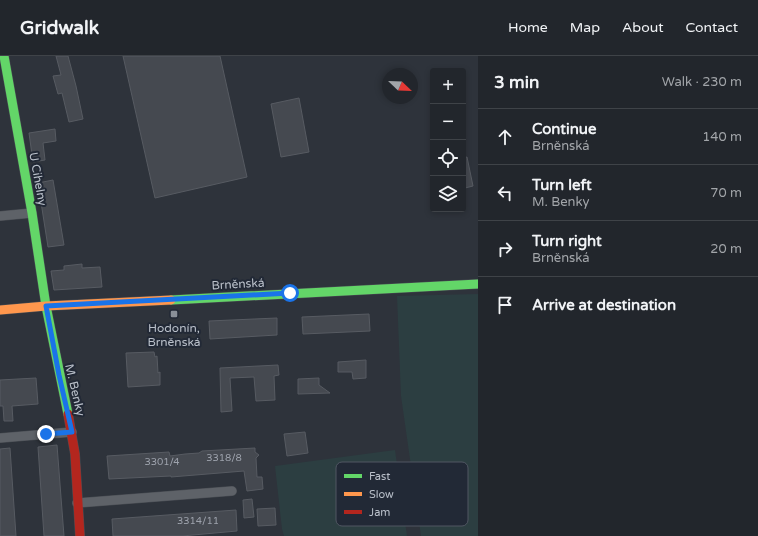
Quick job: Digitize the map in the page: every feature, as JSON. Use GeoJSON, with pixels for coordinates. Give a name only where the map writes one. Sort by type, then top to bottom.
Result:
{"type":"FeatureCollection","features":[{"type":"Feature","properties":{"kind":"street","name":"U Cihelny"},"geometry":{"type":"LineString","coordinates":[[4,56],[32,213],[46,306]]}},
{"type":"Feature","properties":{"kind":"street"},"geometry":{"type":"LineString","coordinates":[[0,216],[32,213]]}},
{"type":"Feature","properties":{"kind":"street","name":"Brněnská"},"geometry":{"type":"LineString","coordinates":[[0,310],[46,306],[478,284]]}},
{"type":"Feature","properties":{"kind":"street","name":"M. Benky"},"geometry":{"type":"LineString","coordinates":[[46,306],[59,375],[72,432],[75,454],[80,536]]}},
{"type":"Feature","properties":{"kind":"street"},"geometry":{"type":"LineString","coordinates":[[0,438],[72,432]]}},
{"type":"Feature","properties":{"kind":"street"},"geometry":{"type":"LineString","coordinates":[[77,503],[232,491]]}},
{"type":"Feature","properties":{"kind":"shaded area"},"geometry":{"type":"Polygon","coordinates":[[[478,294],[478,536],[421,536],[420,526],[468,526],[468,462],[410,462],[401,396],[397,296],[478,294]]]}},
{"type":"Feature","properties":{"kind":"shaded area"},"geometry":{"type":"Polygon","coordinates":[[[395,450],[397,462],[336,462],[336,526],[406,526],[407,536],[284,536],[275,466],[395,450]]]}},
{"type":"Feature","properties":{"kind":"building"},"geometry":{"type":"Polygon","coordinates":[[[56,56],[68,56],[83,119],[69,122],[62,93],[58,94],[53,76],[61,75],[56,56]]]}},
{"type":"Feature","properties":{"kind":"building"},"geometry":{"type":"Polygon","coordinates":[[[123,56],[220,56],[247,177],[155,198],[123,56]]]}},
{"type":"Feature","properties":{"kind":"building"},"geometry":{"type":"Polygon","coordinates":[[[299,98],[309,152],[281,157],[271,104],[299,98]]]}},
{"type":"Feature","properties":{"kind":"building"},"geometry":{"type":"Polygon","coordinates":[[[55,129],[56,141],[43,143],[45,160],[33,162],[29,133],[55,129]]]}},
{"type":"Feature","properties":{"kind":"building"},"geometry":{"type":"Polygon","coordinates":[[[466,157],[473,186],[466,188],[466,176],[466,157]]]}},
{"type":"Feature","properties":{"kind":"building"},"geometry":{"type":"Polygon","coordinates":[[[53,180],[64,245],[48,247],[38,183],[53,180]]]}},
{"type":"Feature","properties":{"kind":"building"},"geometry":{"type":"Polygon","coordinates":[[[82,264],[82,268],[100,267],[102,287],[54,290],[51,271],[64,270],[64,266],[82,264]]]}},
{"type":"Feature","properties":{"kind":"building"},"geometry":{"type":"Polygon","coordinates":[[[369,314],[370,331],[303,334],[302,317],[369,314]]]}},
{"type":"Feature","properties":{"kind":"building"},"geometry":{"type":"Polygon","coordinates":[[[277,318],[277,335],[210,339],[209,321],[277,318]]]}},
{"type":"Feature","properties":{"kind":"building"},"geometry":{"type":"Polygon","coordinates":[[[154,352],[155,357],[157,356],[158,373],[160,372],[160,385],[128,387],[126,353],[154,352]]]}},
{"type":"Feature","properties":{"kind":"building"},"geometry":{"type":"Polygon","coordinates":[[[366,360],[366,378],[353,379],[352,372],[338,372],[338,362],[366,360]]]}},
{"type":"Feature","properties":{"kind":"building"},"geometry":{"type":"Polygon","coordinates":[[[278,365],[279,375],[274,376],[275,400],[256,401],[254,377],[230,378],[232,411],[221,412],[220,368],[278,365]]]}},
{"type":"Feature","properties":{"kind":"building"},"geometry":{"type":"Polygon","coordinates":[[[36,378],[38,404],[12,406],[13,421],[4,421],[3,406],[0,406],[0,380],[36,378]]]}},
{"type":"Feature","properties":{"kind":"building"},"geometry":{"type":"Polygon","coordinates":[[[319,378],[319,385],[330,393],[298,394],[298,379],[319,378]]]}},
{"type":"Feature","properties":{"kind":"building"},"geometry":{"type":"Polygon","coordinates":[[[305,432],[308,453],[287,456],[284,434],[305,432]]]}},
{"type":"Feature","properties":{"kind":"building"},"geometry":{"type":"Polygon","coordinates":[[[57,445],[64,536],[44,536],[38,447],[57,445]]]}},
{"type":"Feature","properties":{"kind":"building"},"geometry":{"type":"Polygon","coordinates":[[[10,448],[16,536],[0,536],[0,449],[10,448]]]}},
{"type":"Feature","properties":{"kind":"building"},"geometry":{"type":"Polygon","coordinates":[[[255,448],[255,452],[259,455],[256,458],[257,477],[262,477],[263,489],[247,491],[244,471],[171,477],[109,479],[107,456],[169,452],[170,456],[199,453],[202,451],[255,448]]]}},
{"type":"Feature","properties":{"kind":"building"},"geometry":{"type":"Polygon","coordinates":[[[252,499],[254,517],[244,518],[243,500],[252,499]]]}},
{"type":"Feature","properties":{"kind":"building"},"geometry":{"type":"Polygon","coordinates":[[[275,508],[276,525],[258,526],[257,509],[275,508]]]}},
{"type":"Feature","properties":{"kind":"building"},"geometry":{"type":"Polygon","coordinates":[[[236,510],[237,531],[182,536],[113,536],[112,519],[236,510]]]}},
{"type":"Feature","properties":{"kind":"traffic: fast"},"geometry":{"type":"LineString","coordinates":[[4,56],[32,213],[46,306],[68,414]]}},
{"type":"Feature","properties":{"kind":"traffic: fast"},"geometry":{"type":"LineString","coordinates":[[171,300],[478,284]]}},
{"type":"Feature","properties":{"kind":"traffic: slow"},"geometry":{"type":"LineString","coordinates":[[0,310],[46,306],[171,300]]}},
{"type":"Feature","properties":{"kind":"traffic: jam"},"geometry":{"type":"LineString","coordinates":[[68,414],[75,454],[80,536]]}},
{"type":"Feature","properties":{"kind":"place","name":"Hodonín, Brněnská"},"geometry":{"type":"Point","coordinates":[174,314]}},
{"type":"Feature","properties":{"kind":"route"},"geometry":{"type":"LineString","coordinates":[[46,434],[72,432],[59,375],[46,306],[290,293]]}}]}
